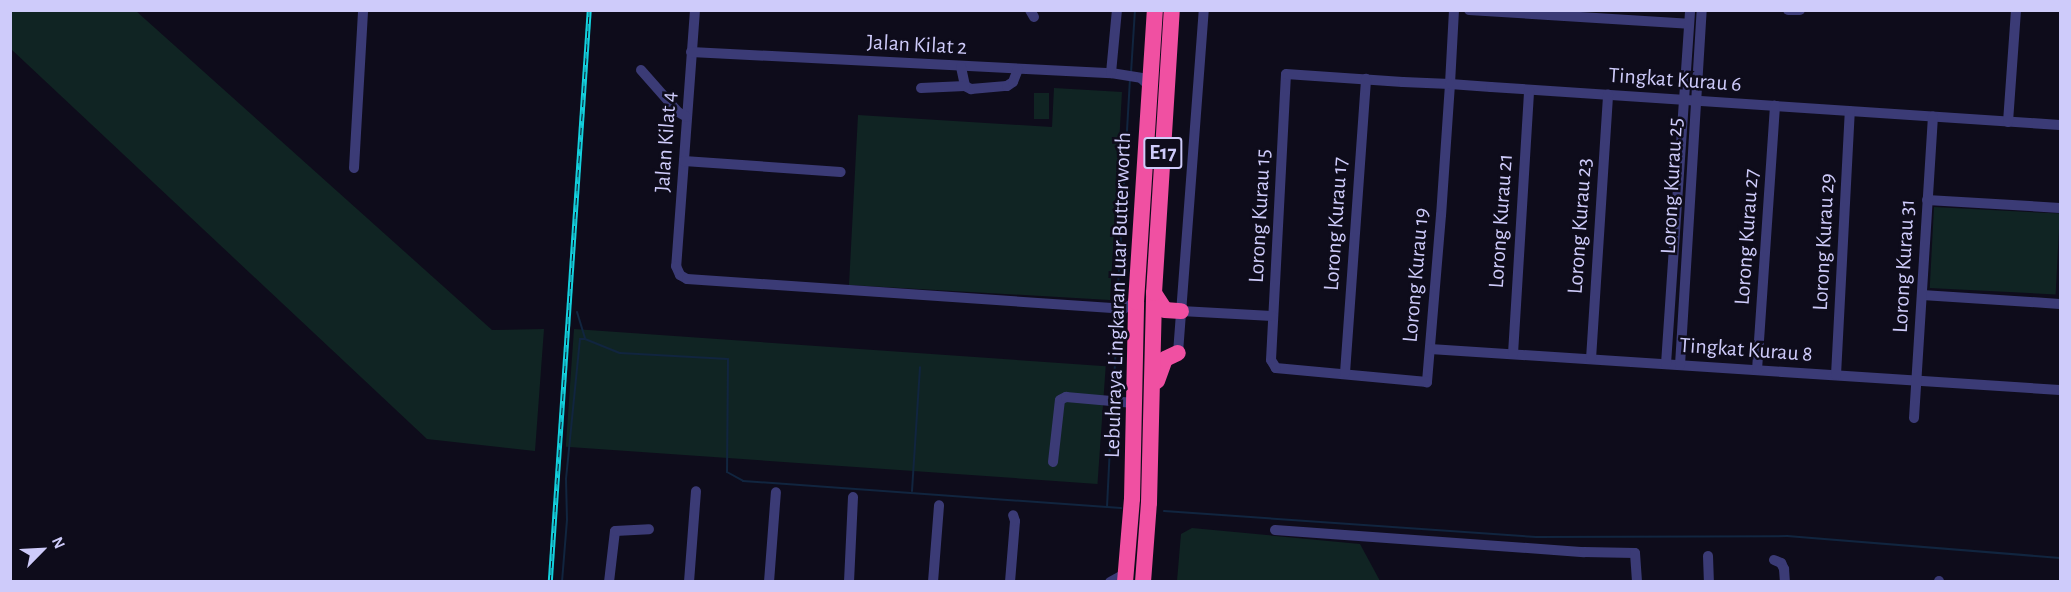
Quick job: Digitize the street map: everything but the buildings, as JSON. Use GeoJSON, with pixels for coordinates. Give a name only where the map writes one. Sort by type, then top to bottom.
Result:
{"type":"FeatureCollection","features":[{"type":"Feature","properties":{"kind":"highway","name":"Lebuhraya Lingkaran Luar Butterworth"},"geometry":{"type":"LineString","coordinates":[[1126,577],[1131,515],[1136,325],[1122,306],[1141,78],[1168,11]]}},
{"type":"Feature","properties":{"kind":"highway","name":"Lebuhraya Lingkaran Luar Butterworth"},"geometry":{"type":"LineString","coordinates":[[1143,582],[1168,11]]}},
{"type":"Feature","properties":{"kind":"highway"},"geometry":{"type":"LineString","coordinates":[[1154,293],[1166,310],[1181,311]]}},
{"type":"Feature","properties":{"kind":"highway"},"geometry":{"type":"LineString","coordinates":[[1152,415],[1161,367],[1165,360],[1178,353]]}},
{"type":"Feature","properties":{"kind":"street"},"geometry":{"type":"LineString","coordinates":[[354,168],[363,10]]}},
{"type":"Feature","properties":{"kind":"street","name":"Jalan Kilat 4"},"geometry":{"type":"LineString","coordinates":[[695,10],[676,266],[680,275],[687,279],[1122,306]]}},
{"type":"Feature","properties":{"kind":"street"},"geometry":{"type":"LineString","coordinates":[[1178,353],[1204,10]]}},
{"type":"Feature","properties":{"kind":"street","name":"Lorong Kurau 19"},"geometry":{"type":"LineString","coordinates":[[1270,360],[1276,368],[1427,382],[1454,10]]}},
{"type":"Feature","properties":{"kind":"street"},"geometry":{"type":"LineString","coordinates":[[1469,10],[1689,24]]}},
{"type":"Feature","properties":{"kind":"street","name":"Lorong Kurau 25"},"geometry":{"type":"LineString","coordinates":[[1666,364],[1690,10]]}},
{"type":"Feature","properties":{"kind":"street","name":"Lorong Kurau 25"},"geometry":{"type":"LineString","coordinates":[[1680,365],[1702,10]]}},
{"type":"Feature","properties":{"kind":"street"},"geometry":{"type":"LineString","coordinates":[[1788,10],[1800,10]]}},
{"type":"Feature","properties":{"kind":"street"},"geometry":{"type":"LineString","coordinates":[[2008,122],[2016,10]]}},
{"type":"Feature","properties":{"kind":"street"},"geometry":{"type":"LineString","coordinates":[[1111,74],[1116,11]]}},
{"type":"Feature","properties":{"kind":"street","name":"Jalan Kilat 2"},"geometry":{"type":"LineString","coordinates":[[691,52],[1111,74],[1141,78]]}},
{"type":"Feature","properties":{"kind":"street"},"geometry":{"type":"LineString","coordinates":[[961,67],[965,86]]}},
{"type":"Feature","properties":{"kind":"street"},"geometry":{"type":"LineString","coordinates":[[921,88],[1003,87],[1013,82],[1018,69]]}},
{"type":"Feature","properties":{"kind":"street"},"geometry":{"type":"LineString","coordinates":[[641,70],[678,112],[687,117]]}},
{"type":"Feature","properties":{"kind":"street","name":"Tingkat Kurau 6"},"geometry":{"type":"LineString","coordinates":[[1286,74],[2061,125]]}},
{"type":"Feature","properties":{"kind":"street","name":"Lorong Kurau 15"},"geometry":{"type":"LineString","coordinates":[[1270,360],[1286,74]]}},
{"type":"Feature","properties":{"kind":"street","name":"Lorong Kurau 17"},"geometry":{"type":"LineString","coordinates":[[1345,373],[1366,79]]}},
{"type":"Feature","properties":{"kind":"street","name":"Lorong Kurau 21"},"geometry":{"type":"LineString","coordinates":[[1513,354],[1529,90]]}},
{"type":"Feature","properties":{"kind":"street","name":"Lorong Kurau 23"},"geometry":{"type":"LineString","coordinates":[[1591,359],[1608,95]]}},
{"type":"Feature","properties":{"kind":"street","name":"Lorong Kurau 27"},"geometry":{"type":"LineString","coordinates":[[1757,370],[1775,106]]}},
{"type":"Feature","properties":{"kind":"street","name":"Lorong Kurau 29"},"geometry":{"type":"LineString","coordinates":[[1836,375],[1850,111]]}},
{"type":"Feature","properties":{"kind":"street","name":"Lorong Kurau 31"},"geometry":{"type":"LineString","coordinates":[[1914,418],[1933,117]]}},
{"type":"Feature","properties":{"kind":"street"},"geometry":{"type":"LineString","coordinates":[[684,161],[841,172]]}},
{"type":"Feature","properties":{"kind":"street"},"geometry":{"type":"LineString","coordinates":[[1928,200],[2061,208]]}},
{"type":"Feature","properties":{"kind":"street"},"geometry":{"type":"LineString","coordinates":[[1922,295],[2061,304]]}},
{"type":"Feature","properties":{"kind":"street"},"geometry":{"type":"LineString","coordinates":[[1181,311],[1273,316]]}},
{"type":"Feature","properties":{"kind":"street","name":"Tingkat Kurau 8"},"geometry":{"type":"LineString","coordinates":[[1430,349],[2061,390]]}},
{"type":"Feature","properties":{"kind":"street"},"geometry":{"type":"LineString","coordinates":[[1053,462],[1060,400],[1066,397],[1134,403]]}},
{"type":"Feature","properties":{"kind":"street"},"geometry":{"type":"LineString","coordinates":[[689,582],[696,491]]}},
{"type":"Feature","properties":{"kind":"street"},"geometry":{"type":"LineString","coordinates":[[770,582],[776,492]]}},
{"type":"Feature","properties":{"kind":"street"},"geometry":{"type":"LineString","coordinates":[[849,582],[853,497]]}},
{"type":"Feature","properties":{"kind":"street"},"geometry":{"type":"LineString","coordinates":[[933,582],[939,505]]}},
{"type":"Feature","properties":{"kind":"street"},"geometry":{"type":"LineString","coordinates":[[1010,582],[1015,521],[1013,515]]}},
{"type":"Feature","properties":{"kind":"street"},"geometry":{"type":"LineString","coordinates":[[609,582],[615,531],[649,529]]}},
{"type":"Feature","properties":{"kind":"street"},"geometry":{"type":"LineString","coordinates":[[1275,530],[1572,552],[1635,553],[1636,582]]}},
{"type":"Feature","properties":{"kind":"street"},"geometry":{"type":"LineString","coordinates":[[1708,556],[1709,582]]}},
{"type":"Feature","properties":{"kind":"street"},"geometry":{"type":"LineString","coordinates":[[1774,560],[1781,563],[1784,569],[1785,582]]}},
{"type":"Feature","properties":{"kind":"street"},"geometry":{"type":"LineString","coordinates":[[1110,582],[1126,577]]}},
{"type":"Feature","properties":{"kind":"green space"},"geometry":{"type":"Polygon","coordinates":[[[10,11],[136,11],[492,330],[544,329],[535,451],[427,439],[11,49],[10,11]]]}},
{"type":"Feature","properties":{"kind":"green space"},"geometry":{"type":"Polygon","coordinates":[[[1054,88],[1122,92],[1110,300],[849,285],[858,115],[1052,127],[1054,88]]]}},
{"type":"Feature","properties":{"kind":"green space"},"geometry":{"type":"Polygon","coordinates":[[[1034,93],[1049,93],[1049,119],[1034,119],[1034,93]]]}},
{"type":"Feature","properties":{"kind":"green space"},"geometry":{"type":"Polygon","coordinates":[[[1934,207],[2060,214],[2056,294],[1930,288],[1934,207]]]}},
{"type":"Feature","properties":{"kind":"green space"},"geometry":{"type":"Polygon","coordinates":[[[574,329],[1106,366],[1097,484],[566,447],[574,329]]]}},
{"type":"Feature","properties":{"kind":"green space"},"geometry":{"type":"Polygon","coordinates":[[[1192,528],[1360,544],[1380,581],[1177,581],[1181,534],[1192,528]]]}},
{"type":"Feature","properties":{"kind":"waterway"},"geometry":{"type":"LineString","coordinates":[[1131,73],[1135,10]]}},
{"type":"Feature","properties":{"kind":"waterway"},"geometry":{"type":"LineString","coordinates":[[1117,304],[1130,79]]}},
{"type":"Feature","properties":{"kind":"waterway"},"geometry":{"type":"LineString","coordinates":[[577,312],[585,339],[620,353],[728,359],[727,472],[743,481],[1121,508]]}},
{"type":"Feature","properties":{"kind":"waterway"},"geometry":{"type":"LineString","coordinates":[[1113,397],[1118,313]]}},
{"type":"Feature","properties":{"kind":"waterway"},"geometry":{"type":"LineString","coordinates":[[562,582],[567,520],[566,479],[580,339],[585,339]]}},
{"type":"Feature","properties":{"kind":"waterway"},"geometry":{"type":"LineString","coordinates":[[912,491],[920,367]]}},
{"type":"Feature","properties":{"kind":"waterway"},"geometry":{"type":"LineString","coordinates":[[1107,507],[1112,405]]}},
{"type":"Feature","properties":{"kind":"waterway"},"geometry":{"type":"LineString","coordinates":[[1164,511],[1536,537],[1787,536],[2060,558]]}},
{"type":"Feature","properties":{"kind":"railway"},"geometry":{"type":"LineString","coordinates":[[550,582],[589,10]]}}]}
